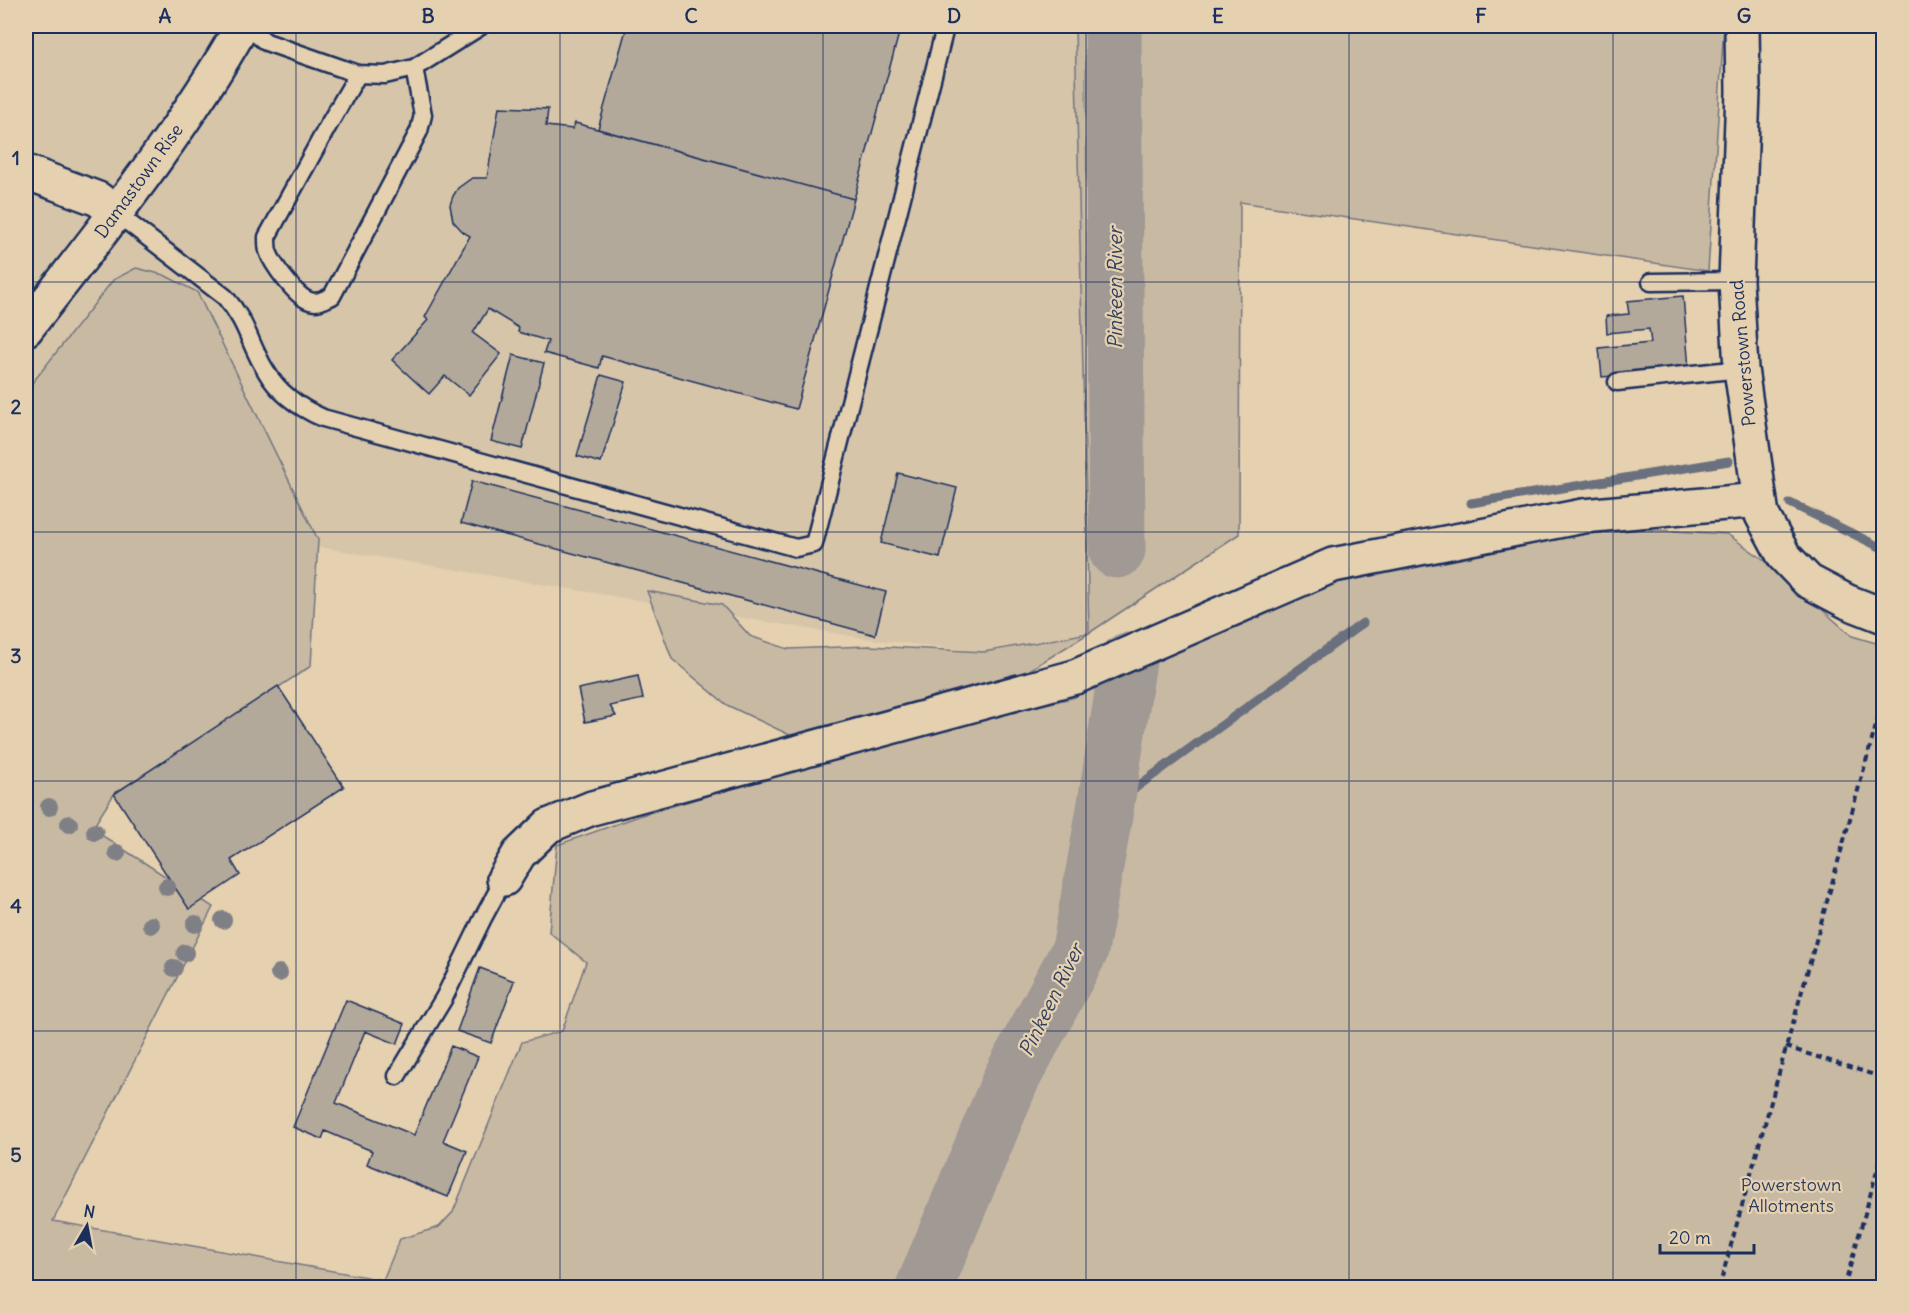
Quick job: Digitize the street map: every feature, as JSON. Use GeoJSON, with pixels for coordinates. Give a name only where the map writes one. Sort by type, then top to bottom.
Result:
{"type":"FeatureCollection","features":[{"type":"Feature","properties":{"kind":"street","name":"Damastown Rise"},"geometry":{"type":"LineString","coordinates":[[26,329],[173,137],[244,26]]}},
{"type":"Feature","properties":{"kind":"street","name":"Powerstown Road"},"geometry":{"type":"LineString","coordinates":[[1742,26],[1743,92],[1736,281],[1741,369],[1762,515],[1784,555],[1808,581],[1848,602],[1884,616]]}},
{"type":"Feature","properties":{"kind":"street"},"geometry":{"type":"LineString","coordinates":[[26,172],[98,200],[117,213]]}},
{"type":"Feature","properties":{"kind":"street"},"geometry":{"type":"LineString","coordinates":[[504,879],[519,854],[548,826],[592,808],[1075,677],[1333,565],[1583,516],[1759,500]]}},
{"type":"Feature","properties":{"kind":"lane"},"geometry":{"type":"LineString","coordinates":[[244,26],[266,42],[358,74],[385,75],[414,68],[481,26]]}},
{"type":"Feature","properties":{"kind":"lane"},"geometry":{"type":"LineString","coordinates":[[117,213],[225,297],[238,312],[266,371],[288,398],[304,410],[323,418],[796,548],[814,544],[944,26]]}},
{"type":"Feature","properties":{"kind":"lane"},"geometry":{"type":"LineString","coordinates":[[358,74],[328,124],[267,237],[267,250],[272,261],[302,298],[312,302],[332,296],[419,131],[423,115],[414,68]]}},
{"type":"Feature","properties":{"kind":"lane"},"geometry":{"type":"LineString","coordinates":[[1651,282],[1736,281]]}},
{"type":"Feature","properties":{"kind":"lane"},"geometry":{"type":"LineString","coordinates":[[1617,382],[1741,369]]}},
{"type":"Feature","properties":{"kind":"lane"},"geometry":{"type":"LineString","coordinates":[[397,1076],[444,998],[504,879]]}},
{"type":"Feature","properties":{"kind":"path"},"geometry":{"type":"LineString","coordinates":[[1719,1287],[1884,697]]}},
{"type":"Feature","properties":{"kind":"path"},"geometry":{"type":"LineString","coordinates":[[1786,1047],[1884,1078]]}},
{"type":"Feature","properties":{"kind":"path"},"geometry":{"type":"LineString","coordinates":[[1844,1287],[1884,1146]]}},
{"type":"Feature","properties":{"kind":"shaded area"},"geometry":{"type":"Polygon","coordinates":[[[26,26],[1075,26],[1089,633],[984,652],[875,640],[307,545],[26,478],[26,26]]]}},
{"type":"Feature","properties":{"kind":"green space"},"geometry":{"type":"Polygon","coordinates":[[[1075,26],[1724,26],[1708,271],[1240,202],[1239,534],[1089,633],[1075,26]]]}},
{"type":"Feature","properties":{"kind":"green space","name":"Powerstown Allotments"},"geometry":{"type":"Polygon","coordinates":[[[136,268],[164,275],[197,292],[318,540],[311,666],[114,794],[92,829],[213,907],[53,1221],[383,1280],[400,1239],[439,1227],[453,1212],[522,1042],[562,1031],[586,962],[549,932],[557,845],[642,815],[886,743],[1075,697],[1128,661],[1340,573],[1532,533],[1638,529],[1727,534],[1773,566],[1852,636],[1883,645],[1883,1287],[26,1287],[26,391],[113,280],[136,268]]]}},
{"type":"Feature","properties":{"kind":"green space"},"geometry":{"type":"Polygon","coordinates":[[[647,591],[722,605],[750,636],[788,649],[869,646],[984,652],[1089,633],[980,701],[804,742],[727,705],[672,659],[647,591]]]}},
{"type":"Feature","properties":{"kind":"building"},"geometry":{"type":"Polygon","coordinates":[[[627,26],[901,26],[854,199],[598,129],[627,26]]]}},
{"type":"Feature","properties":{"kind":"building"},"geometry":{"type":"Polygon","coordinates":[[[499,107],[548,109],[546,126],[573,129],[575,123],[854,199],[796,409],[602,356],[599,368],[544,353],[548,341],[518,332],[519,328],[488,309],[473,333],[501,354],[469,395],[445,376],[429,394],[392,360],[428,320],[425,317],[470,236],[453,221],[450,205],[458,188],[472,178],[487,178],[499,107]]]}},
{"type":"Feature","properties":{"kind":"building"},"geometry":{"type":"Polygon","coordinates":[[[1683,296],[1689,369],[1602,377],[1599,348],[1651,343],[1649,329],[1607,333],[1606,316],[1629,314],[1627,301],[1683,296]]]}},
{"type":"Feature","properties":{"kind":"building"},"geometry":{"type":"Polygon","coordinates":[[[513,355],[544,363],[522,449],[491,441],[513,355]]]}},
{"type":"Feature","properties":{"kind":"building"},"geometry":{"type":"Polygon","coordinates":[[[601,375],[626,382],[601,463],[577,456],[601,375]]]}},
{"type":"Feature","properties":{"kind":"building"},"geometry":{"type":"Polygon","coordinates":[[[898,473],[957,488],[940,558],[881,543],[898,473]]]}},
{"type":"Feature","properties":{"kind":"building"},"geometry":{"type":"Polygon","coordinates":[[[472,481],[886,592],[875,635],[461,523],[472,481]]]}},
{"type":"Feature","properties":{"kind":"building"},"geometry":{"type":"Polygon","coordinates":[[[638,676],[643,699],[610,706],[616,716],[585,722],[578,689],[638,676]]]}},
{"type":"Feature","properties":{"kind":"building"},"geometry":{"type":"Polygon","coordinates":[[[278,686],[344,787],[231,860],[240,875],[189,909],[114,794],[278,686]]]}},
{"type":"Feature","properties":{"kind":"building"},"geometry":{"type":"Polygon","coordinates":[[[480,968],[514,981],[491,1043],[457,1031],[480,968]]]}},
{"type":"Feature","properties":{"kind":"building"},"geometry":{"type":"Polygon","coordinates":[[[346,1000],[405,1024],[397,1044],[365,1031],[336,1103],[414,1135],[451,1046],[478,1057],[443,1141],[467,1151],[448,1197],[367,1164],[372,1151],[325,1131],[322,1139],[293,1127],[346,1000]]]}},
{"type":"Feature","properties":{"kind":"waterway","name":"Pinkeen River"},"geometry":{"type":"LineString","coordinates":[[1113,26],[1117,550]]}},
{"type":"Feature","properties":{"kind":"waterway"},"geometry":{"type":"LineString","coordinates":[[1471,503],[1729,461]]}},
{"type":"Feature","properties":{"kind":"waterway"},"geometry":{"type":"LineString","coordinates":[[1790,503],[1884,549]]}},
{"type":"Feature","properties":{"kind":"waterway"},"geometry":{"type":"LineString","coordinates":[[1105,810],[1363,623]]}},
{"type":"Feature","properties":{"kind":"waterway","name":"Pinkeen River"},"geometry":{"type":"LineString","coordinates":[[924,1288],[1011,1079],[1080,950],[1128,661]]}}]}
